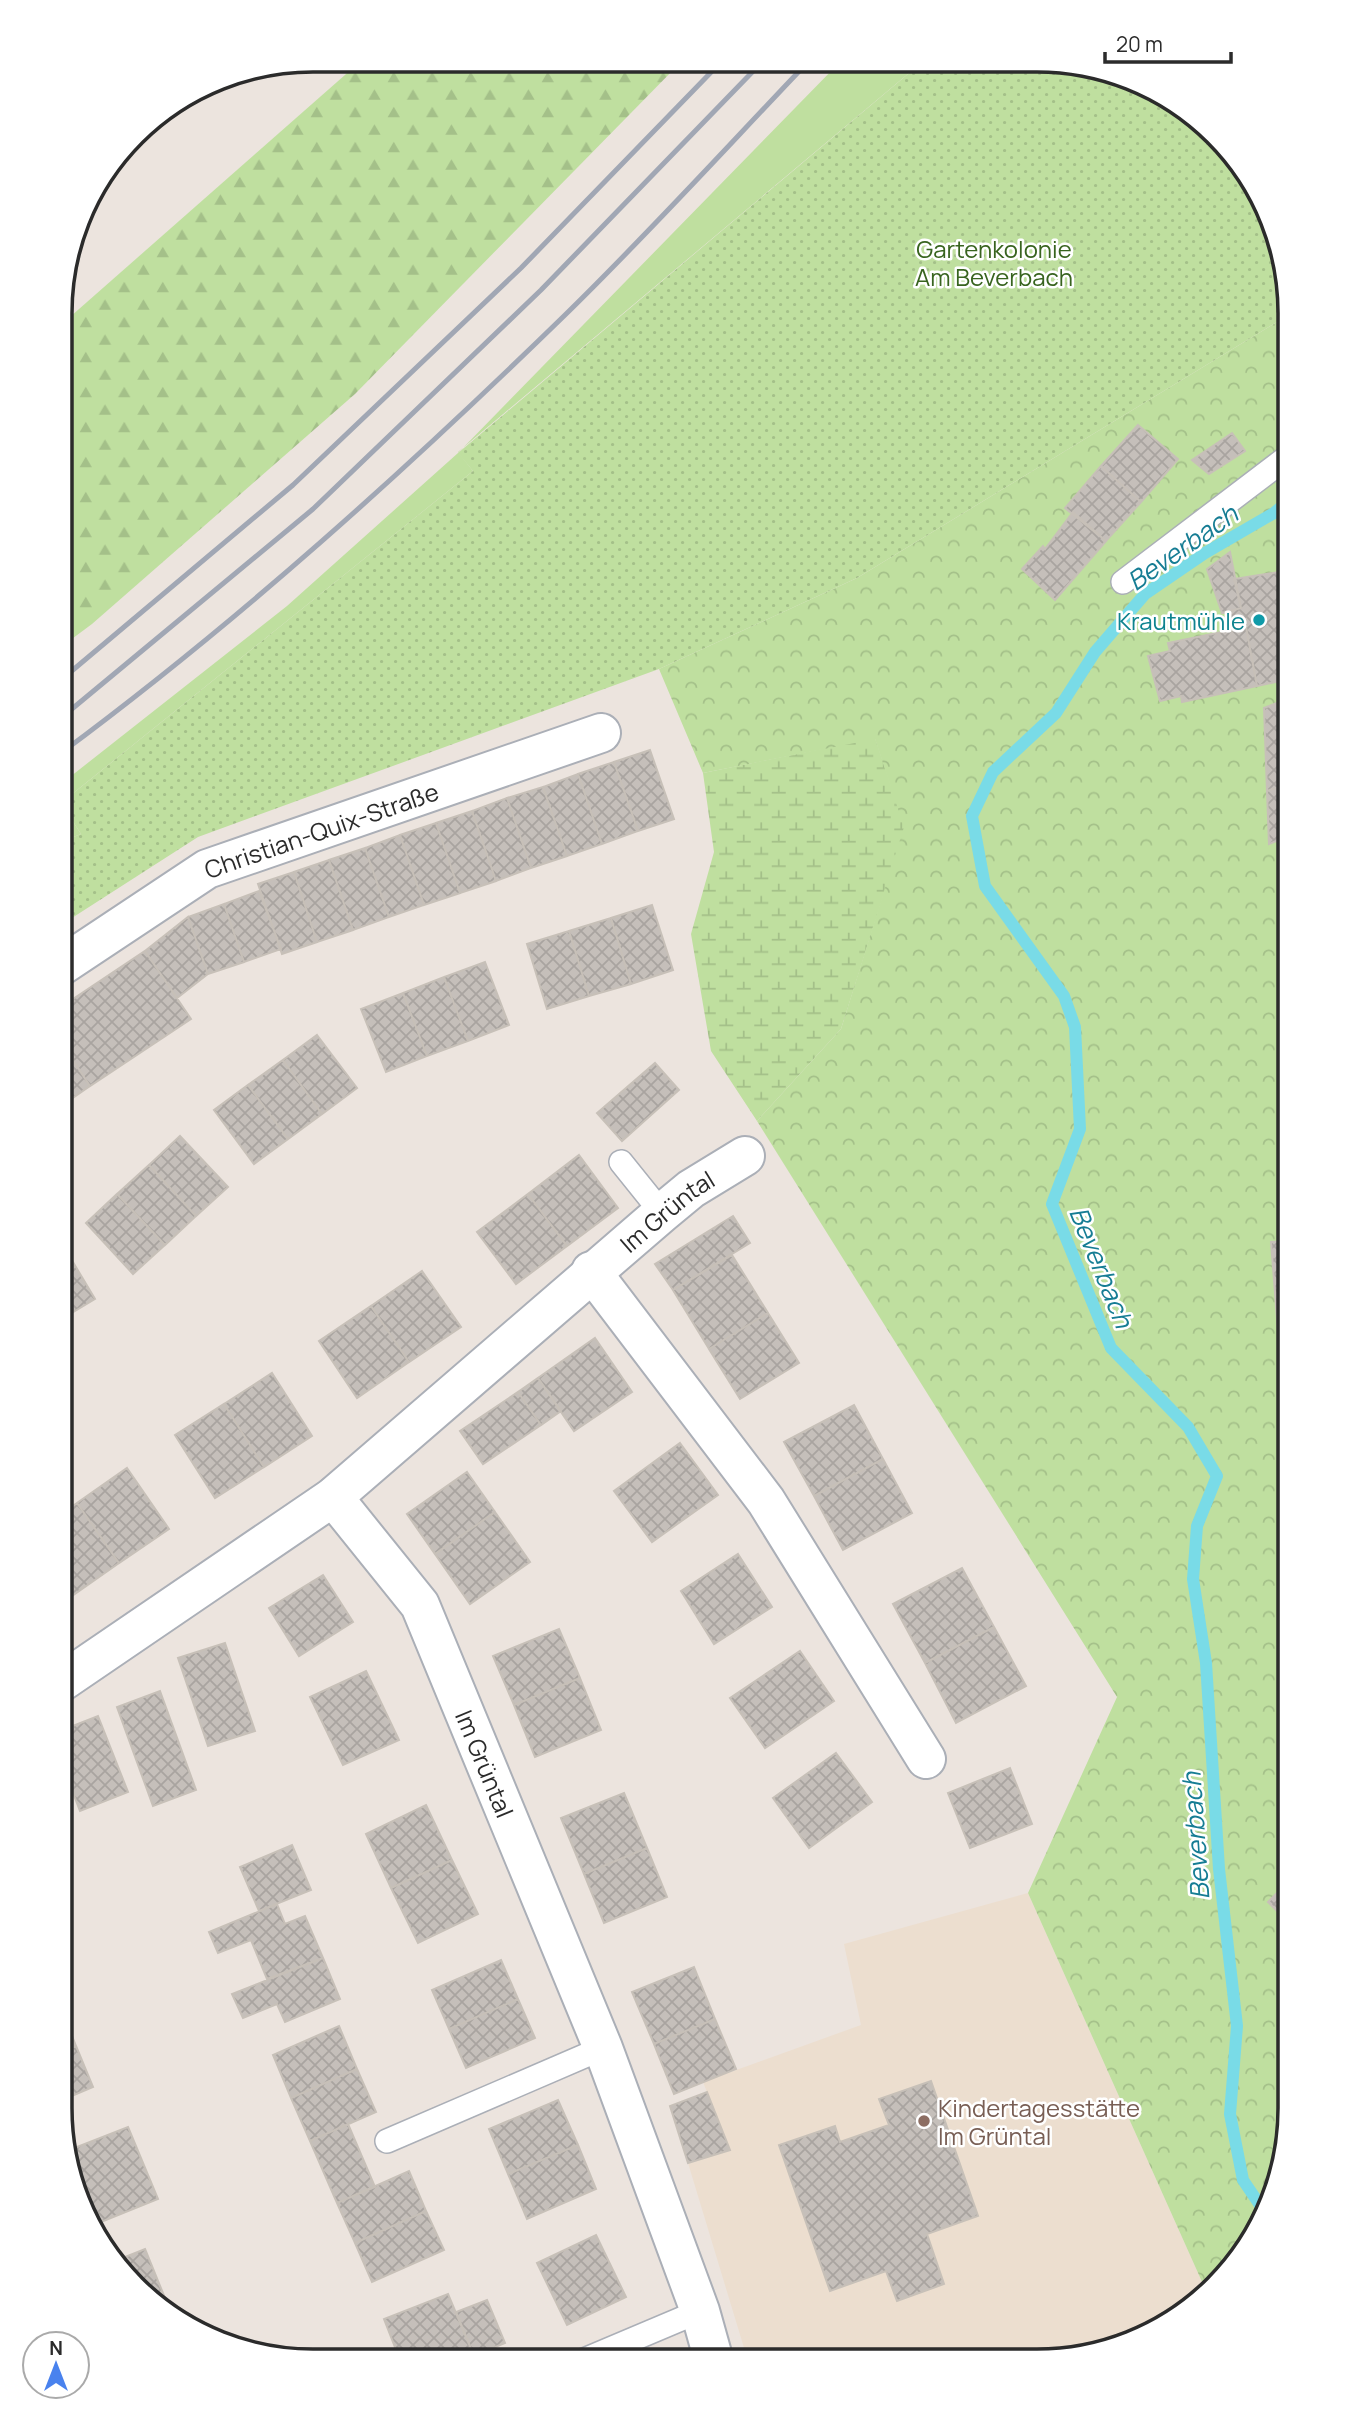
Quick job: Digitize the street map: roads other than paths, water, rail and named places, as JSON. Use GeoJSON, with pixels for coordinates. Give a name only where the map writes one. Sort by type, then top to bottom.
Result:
{"type":"FeatureCollection","features":[{"type":"Feature","properties":{"kind":"street","name":"Christian-Quix-Straße"},"geometry":{"type":"LineString","coordinates":[[72,959],[207,869],[601,733]]}},
{"type":"Feature","properties":{"kind":"street","name":"Im Grüntal"},"geometry":{"type":"LineString","coordinates":[[72,1675],[333,1497],[591,1271],[691,1189],[745,1156]]}},
{"type":"Feature","properties":{"kind":"street"},"geometry":{"type":"LineString","coordinates":[[591,1271],[766,1501],[926,1759]]}},
{"type":"Feature","properties":{"kind":"street","name":"Im Grüntal"},"geometry":{"type":"LineString","coordinates":[[333,1497],[420,1605],[603,2048],[700,2311],[711,2349]]}},
{"type":"Feature","properties":{"kind":"lane"},"geometry":{"type":"LineString","coordinates":[[1123,582],[1278,464]]}},
{"type":"Feature","properties":{"kind":"lane"},"geometry":{"type":"LineString","coordinates":[[621,1162],[662,1213]]}},
{"type":"Feature","properties":{"kind":"lane"},"geometry":{"type":"LineString","coordinates":[[387,2141],[603,2048]]}},
{"type":"Feature","properties":{"kind":"lane"},"geometry":{"type":"LineString","coordinates":[[610,2349],[700,2311]]}},
{"type":"Feature","properties":{"kind":"waterway","name":"Beverbach"},"geometry":{"type":"LineString","coordinates":[[1259,2203],[1243,2180],[1230,2114],[1237,2026],[1219,1869],[1206,1663],[1193,1579],[1197,1526],[1217,1476],[1188,1427],[1111,1348],[1052,1204],[1080,1129],[1075,1027],[1064,996],[985,886],[972,816],[993,772],[1056,713],[1095,652],[1145,594],[1205,553],[1278,510]]}},
{"type":"Feature","properties":{"kind":"railway"},"geometry":{"type":"LineString","coordinates":[[72,671],[293,485],[521,268],[711,72]]}},
{"type":"Feature","properties":{"kind":"railway"},"geometry":{"type":"LineString","coordinates":[[72,709],[313,509],[541,290],[752,72]]}},
{"type":"Feature","properties":{"kind":"railway"},"geometry":{"type":"LineString","coordinates":[[72,745],[192,651],[383,487],[596,284],[799,72]]}},
{"type":"Feature","properties":{"kind":"place","name":"Krautmühle"},"geometry":{"type":"Point","coordinates":[1259,620]}},
{"type":"Feature","properties":{"kind":"place","name":"Kindertagesstätte Im Grüntal"},"geometry":{"type":"Point","coordinates":[924,2121]}},
{"type":"Feature","properties":{"kind":"park label","name":"Gartenkolonie Am Beverbach"},"geometry":{"type":"Point","coordinates":[994,262]}}]}
